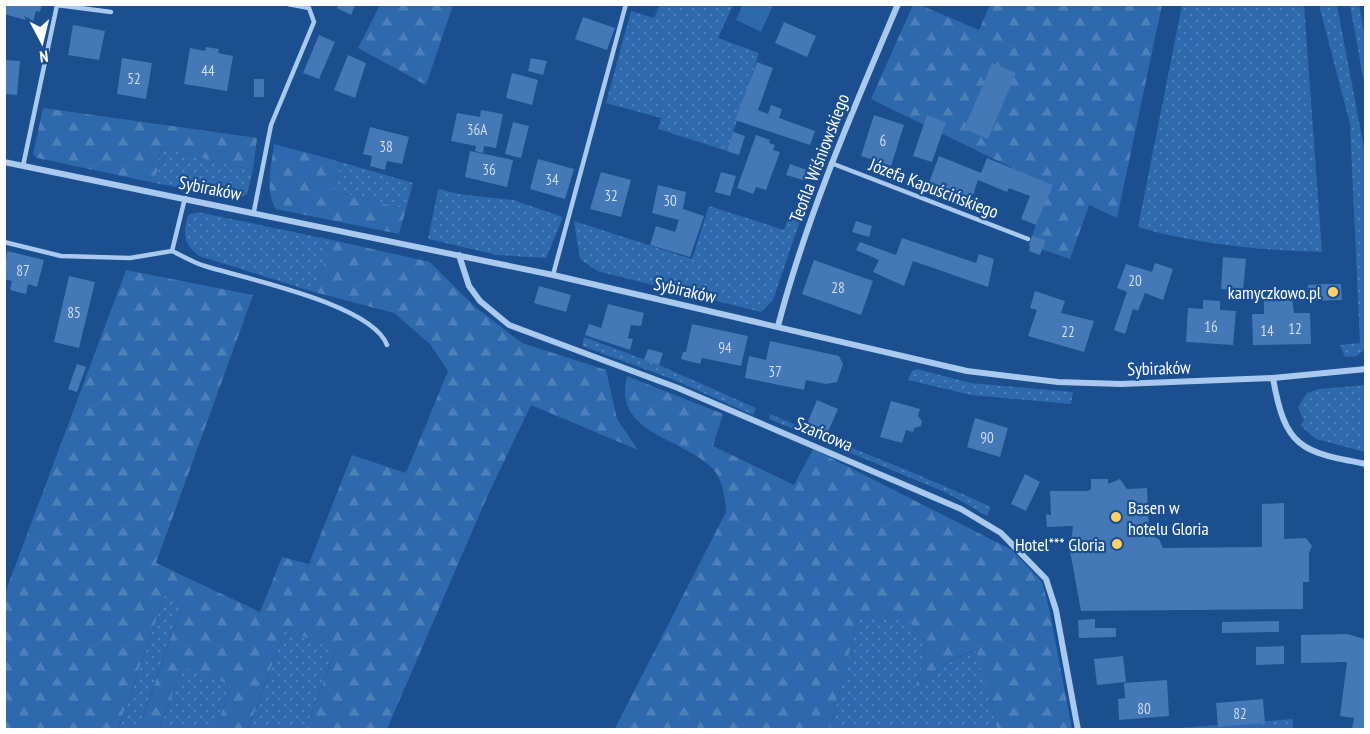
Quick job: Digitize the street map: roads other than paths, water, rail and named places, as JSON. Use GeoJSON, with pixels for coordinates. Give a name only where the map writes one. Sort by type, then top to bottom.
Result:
{"type":"FeatureCollection","features":[{"type":"Feature","properties":{"kind":"street","name":"Teofila Wiśniowskiego"},"geometry":{"type":"LineString","coordinates":[[778,326],[787,290],[831,163],[898,4]]}},
{"type":"Feature","properties":{"kind":"street","name":"Sybiraków"},"geometry":{"type":"LineString","coordinates":[[4,162],[254,211],[553,275],[967,371],[1090,384],[1273,378],[1365,369]]}},
{"type":"Feature","properties":{"kind":"street","name":"Szańcowa"},"geometry":{"type":"LineString","coordinates":[[459,255],[469,286],[480,301],[508,325],[678,388],[962,508],[1001,533],[1046,579],[1056,610],[1078,729]]}},
{"type":"Feature","properties":{"kind":"street"},"geometry":{"type":"LineString","coordinates":[[1273,378],[1280,415],[1290,432],[1301,444],[1327,458],[1365,464]]}},
{"type":"Feature","properties":{"kind":"lane"},"geometry":{"type":"LineString","coordinates":[[254,211],[271,125],[314,22],[309,8],[288,4]]}},
{"type":"Feature","properties":{"kind":"lane"},"geometry":{"type":"LineString","coordinates":[[553,275],[626,4]]}},
{"type":"Feature","properties":{"kind":"lane"},"geometry":{"type":"LineString","coordinates":[[23,166],[57,5],[111,12]]}},
{"type":"Feature","properties":{"kind":"lane","name":"Józefa Kapuścińskiego"},"geometry":{"type":"LineString","coordinates":[[831,163],[1028,239]]}},
{"type":"Feature","properties":{"kind":"lane"},"geometry":{"type":"LineString","coordinates":[[172,251],[185,198]]}},
{"type":"Feature","properties":{"kind":"lane"},"geometry":{"type":"LineString","coordinates":[[4,242],[61,256],[130,258],[172,251],[203,266],[296,292],[360,318],[383,333],[387,345]]}},
{"type":"Feature","properties":{"kind":"place","name":"kamyczkowo.pl"},"geometry":{"type":"Point","coordinates":[1333,292]}},
{"type":"Feature","properties":{"kind":"place","name":"Basen w hotelu Gloria"},"geometry":{"type":"Point","coordinates":[1116,517]}},
{"type":"Feature","properties":{"kind":"place","name":"Hotel*** Gloria"},"geometry":{"type":"Point","coordinates":[1117,544]}}]}
